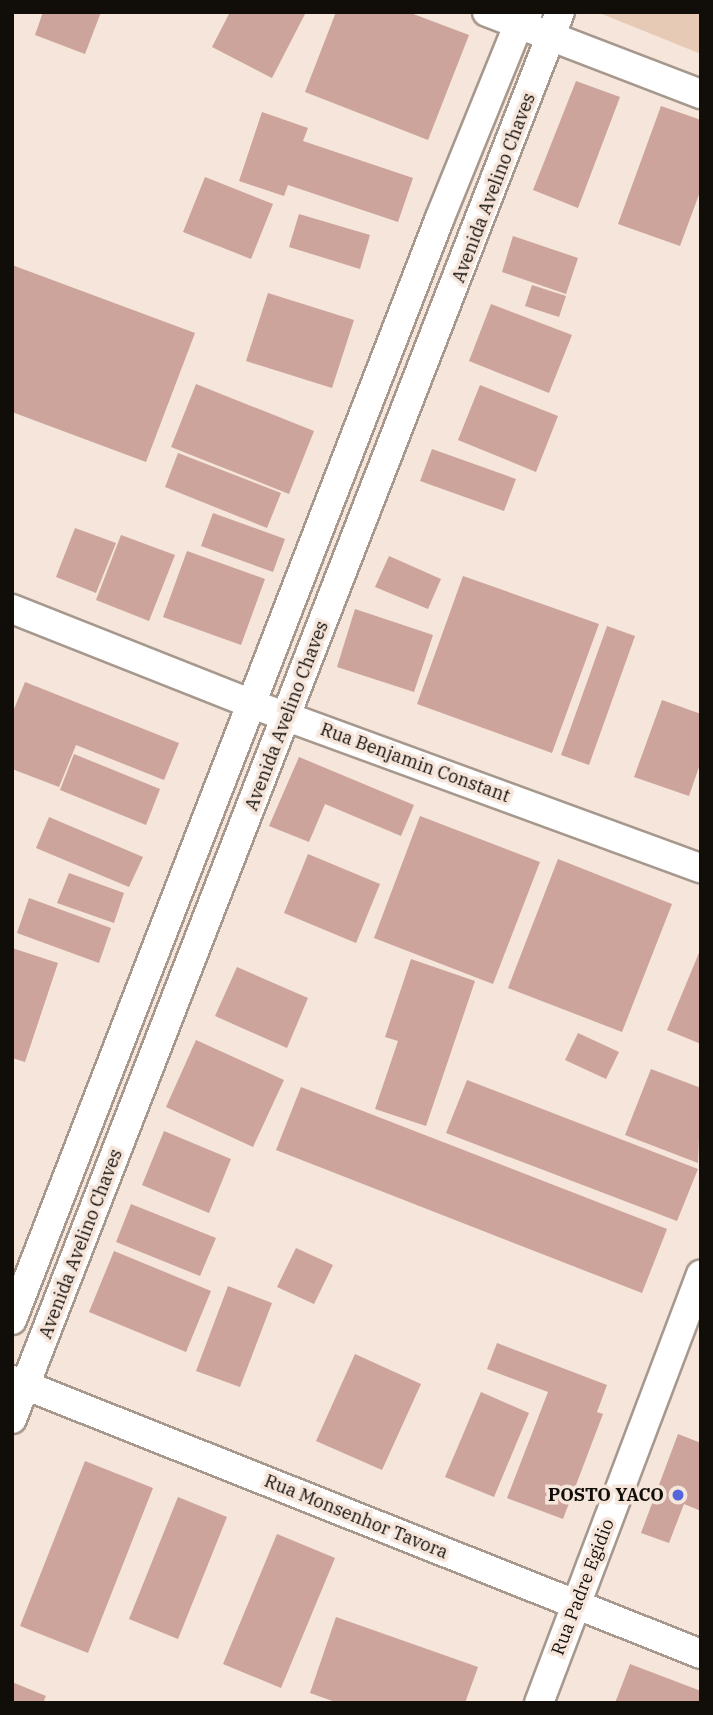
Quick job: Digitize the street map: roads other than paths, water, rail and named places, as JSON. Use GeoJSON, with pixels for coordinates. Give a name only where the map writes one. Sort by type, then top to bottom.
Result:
{"type":"FeatureCollection","features":[{"type":"Feature","properties":{"kind":"street"},"geometry":{"type":"LineString","coordinates":[[486,12],[557,24],[701,94]]}},
{"type":"Feature","properties":{"kind":"street","name":"Avenida Avelino Chaves"},"geometry":{"type":"LineString","coordinates":[[12,1320],[249,703],[523,19]]}},
{"type":"Feature","properties":{"kind":"street","name":"Avenida Avelino Chaves"},"geometry":{"type":"LineString","coordinates":[[12,1419],[19,1382],[287,716],[557,24]]}},
{"type":"Feature","properties":{"kind":"street","name":"Rua Benjamin Constant"},"geometry":{"type":"LineString","coordinates":[[12,609],[249,703],[701,868]]}},
{"type":"Feature","properties":{"kind":"street","name":"Rua Padre Egidio"},"geometry":{"type":"LineString","coordinates":[[539,1703],[701,1275]]}},
{"type":"Feature","properties":{"kind":"street","name":"Rua Monsenhor Tavora"},"geometry":{"type":"LineString","coordinates":[[19,1382],[701,1654]]}},
{"type":"Feature","properties":{"kind":"place","name":"POSTO YACO"},"geometry":{"type":"Point","coordinates":[678,1495]}}]}
